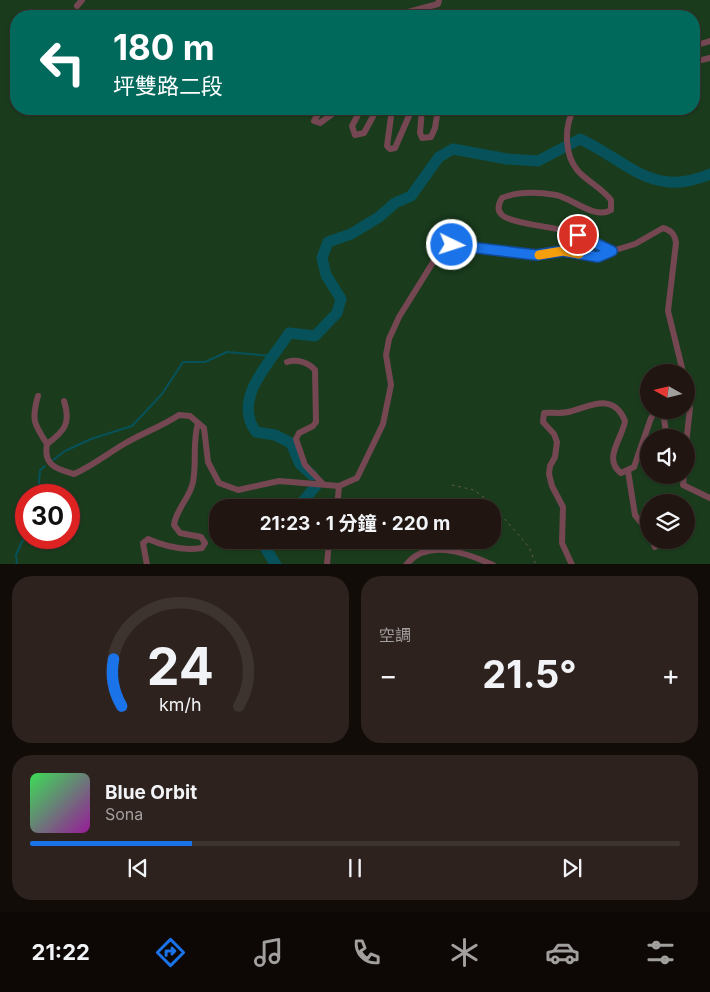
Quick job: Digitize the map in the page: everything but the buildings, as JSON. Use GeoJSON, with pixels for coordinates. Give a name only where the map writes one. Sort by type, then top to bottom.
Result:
{"type":"FeatureCollection","features":[{"type":"Feature","properties":{"kind":"street"},"geometry":{"type":"LineString","coordinates":[[77,6],[82,0]]}},
{"type":"Feature","properties":{"kind":"street"},"geometry":{"type":"LineString","coordinates":[[416,10],[438,4],[439,0]]}},
{"type":"Feature","properties":{"kind":"street"},"geometry":{"type":"LineString","coordinates":[[318,115],[314,121],[320,123],[331,115]]}},
{"type":"Feature","properties":{"kind":"street"},"geometry":{"type":"LineString","coordinates":[[358,115],[352,126],[355,135],[364,133],[373,115]]}},
{"type":"Feature","properties":{"kind":"street"},"geometry":{"type":"LineString","coordinates":[[391,115],[386,146],[390,149],[395,148],[409,115]]}},
{"type":"Feature","properties":{"kind":"street"},"geometry":{"type":"LineString","coordinates":[[422,115],[420,133],[422,138],[431,137],[437,115]]}},
{"type":"Feature","properties":{"kind":"street"},"geometry":{"type":"LineString","coordinates":[[571,115],[566,131],[571,158],[577,170],[611,200],[610,210],[600,213],[557,195],[525,192],[502,198],[498,209],[500,213],[508,218],[564,230],[592,240],[612,251]]}},
{"type":"Feature","properties":{"kind":"street"},"geometry":{"type":"LineString","coordinates":[[64,401],[68,421],[62,433],[47,444],[45,454],[48,462],[56,469],[74,474],[88,468],[125,443],[160,428],[179,415],[190,416],[204,428],[208,462],[220,483],[238,490],[279,481],[339,486],[357,478],[383,424],[391,385],[386,355],[389,339],[399,317],[440,251],[452,245],[536,255],[563,251],[598,257],[635,244],[663,228],[669,230],[675,236],[676,242],[668,311],[681,364]]}},
{"type":"Feature","properties":{"kind":"street"},"geometry":{"type":"LineString","coordinates":[[287,362],[293,360],[310,364],[315,370],[316,422],[313,426],[299,433],[296,439],[305,465],[323,484]]}},
{"type":"Feature","properties":{"kind":"street"},"geometry":{"type":"LineString","coordinates":[[38,396],[33,423],[47,444]]}},
{"type":"Feature","properties":{"kind":"street"},"geometry":{"type":"LineString","coordinates":[[572,564],[562,543],[563,507],[552,486],[549,474],[550,466],[555,457],[557,442],[554,434],[543,422],[542,416],[544,413],[565,413],[599,402],[618,409],[625,421],[624,427],[614,445],[614,463],[621,473],[628,472],[634,467],[640,450]]}},
{"type":"Feature","properties":{"kind":"street"},"geometry":{"type":"LineString","coordinates":[[647,429],[651,418],[657,410],[663,413],[666,429]]}},
{"type":"Feature","properties":{"kind":"street"},"geometry":{"type":"LineString","coordinates":[[147,564],[143,543],[148,539],[165,546],[191,550],[202,548],[204,543],[201,537],[180,533],[174,525],[175,517],[188,495],[193,481],[193,439],[198,423]]}},
{"type":"Feature","properties":{"kind":"street"},"geometry":{"type":"LineString","coordinates":[[628,472],[635,515],[640,521]]}},
{"type":"Feature","properties":{"kind":"street"},"geometry":{"type":"LineString","coordinates":[[683,485],[710,498]]}},
{"type":"Feature","properties":{"kind":"street"},"geometry":{"type":"LineString","coordinates":[[338,499],[339,486]]}},
{"type":"Feature","properties":{"kind":"street"},"geometry":{"type":"LineString","coordinates":[[326,564],[328,549]]}},
{"type":"Feature","properties":{"kind":"street"},"geometry":{"type":"LineString","coordinates":[[406,564],[421,553],[436,549],[480,559],[493,564]]}},
{"type":"Feature","properties":{"kind":"path"},"geometry":{"type":"LineString","coordinates":[[452,486],[474,490],[490,502],[529,547],[536,564]]}},
{"type":"Feature","properties":{"kind":"green space"},"geometry":{"type":"Polygon","coordinates":[[[0,0],[710,0],[710,564],[0,564],[0,0]]]}},
{"type":"Feature","properties":{"kind":"waterway"},"geometry":{"type":"LineString","coordinates":[[312,475],[300,464],[291,443],[275,435],[256,432],[250,419],[248,406],[251,393],[264,368],[289,333],[315,336],[337,313],[341,299],[326,275],[322,258],[328,242],[351,234],[379,217],[395,203],[411,196],[439,157],[453,149],[507,159],[538,161],[580,139],[641,174],[656,180],[672,182],[690,181],[710,174]]}},
{"type":"Feature","properties":{"kind":"waterway"},"geometry":{"type":"LineString","coordinates":[[53,460],[65,451],[91,439],[132,426],[162,394],[183,362],[205,362],[227,352],[272,356]]}},
{"type":"Feature","properties":{"kind":"waterway"},"geometry":{"type":"LineString","coordinates":[[39,484],[40,470],[45,466]]}},
{"type":"Feature","properties":{"kind":"waterway"},"geometry":{"type":"LineString","coordinates":[[305,499],[316,486]]}},
{"type":"Feature","properties":{"kind":"waterway"},"geometry":{"type":"LineString","coordinates":[[17,564],[16,555],[19,549]]}},
{"type":"Feature","properties":{"kind":"waterway"},"geometry":{"type":"LineString","coordinates":[[266,549],[275,564]]}},
{"type":"Feature","properties":{"kind":"slow traffic"},"geometry":{"type":"LineString","coordinates":[[539,255],[563,251],[579,254]]}},
{"type":"Feature","properties":{"kind":"route"},"geometry":{"type":"LineString","coordinates":[[452,245],[470,245],[536,255],[563,251],[598,257],[612,251],[578,235]]}}]}
